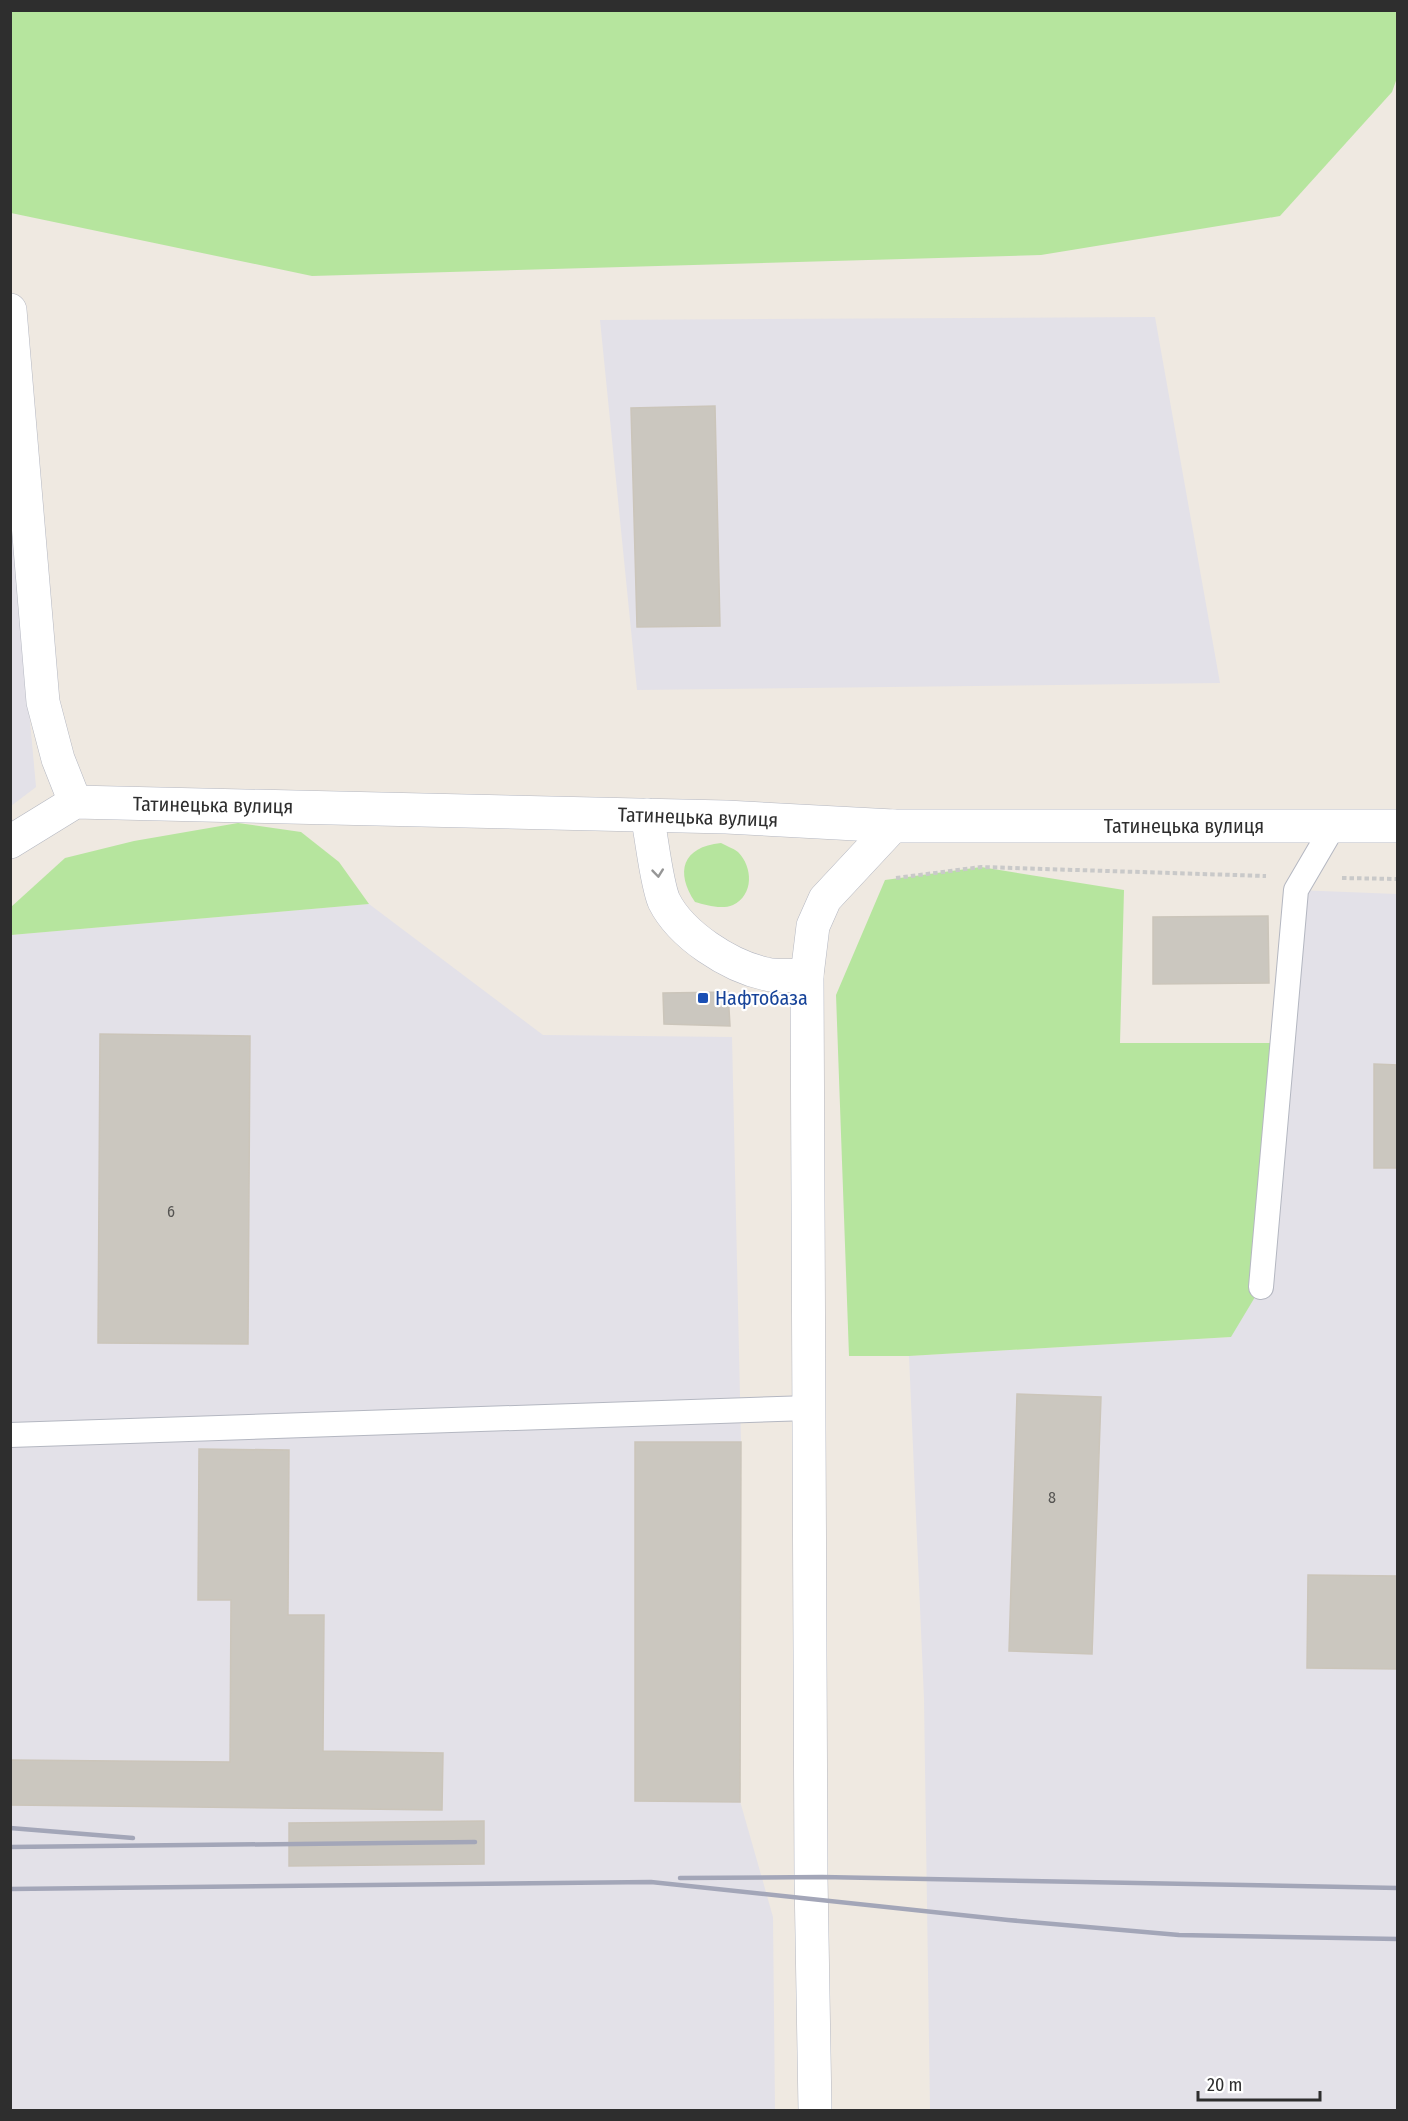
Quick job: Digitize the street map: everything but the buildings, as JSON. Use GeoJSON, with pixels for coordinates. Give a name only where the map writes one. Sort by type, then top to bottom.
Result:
{"type":"FeatureCollection","features":[{"type":"Feature","properties":{"kind":"street"},"geometry":{"type":"LineString","coordinates":[[10,310],[43,702],[58,759],[75,802],[10,842]]}},
{"type":"Feature","properties":{"kind":"street","name":"Татинецька вулиця"},"geometry":{"type":"LineString","coordinates":[[75,802],[647,815],[893,826],[1398,826]]}},
{"type":"Feature","properties":{"kind":"street"},"geometry":{"type":"LineString","coordinates":[[647,815],[658,882],[665,901],[684,929],[700,944],[766,975],[807,975]]}},
{"type":"Feature","properties":{"kind":"street"},"geometry":{"type":"LineString","coordinates":[[815,2110],[810,1866],[807,975],[813,926],[825,899],[893,826]]}},
{"type":"Feature","properties":{"kind":"lane"},"geometry":{"type":"LineString","coordinates":[[1261,1287],[1296,890],[1334,825]]}},
{"type":"Feature","properties":{"kind":"lane"},"geometry":{"type":"LineString","coordinates":[[10,1435],[808,1408]]}},
{"type":"Feature","properties":{"kind":"path"},"geometry":{"type":"LineString","coordinates":[[842,881],[885,880],[981,867],[1398,879]]}},
{"type":"Feature","properties":{"kind":"shaded area"},"geometry":{"type":"Polygon","coordinates":[[[1155,317],[1220,683],[637,690],[600,320],[1155,317]]]}},
{"type":"Feature","properties":{"kind":"shaded area"},"geometry":{"type":"Polygon","coordinates":[[[10,500],[36,787],[11,806],[10,806],[10,500]]]}},
{"type":"Feature","properties":{"kind":"shaded area"},"geometry":{"type":"Polygon","coordinates":[[[1296,890],[1397,894],[1397,2110],[930,2110],[924,1699],[909,1356],[1231,1337],[1296,890]]]}},
{"type":"Feature","properties":{"kind":"shaded area"},"geometry":{"type":"Polygon","coordinates":[[[369,904],[543,1035],[732,1037],[741,1442],[740,1801],[773,1917],[775,2110],[11,2110],[11,935],[369,904]]]}},
{"type":"Feature","properties":{"kind":"green space"},"geometry":{"type":"Polygon","coordinates":[[[11,10],[1397,10],[1397,78],[1392,92],[1280,216],[1041,255],[312,276],[11,213],[11,10]]]}},
{"type":"Feature","properties":{"kind":"green space"},"geometry":{"type":"Polygon","coordinates":[[[238,823],[301,832],[339,862],[369,904],[11,935],[11,907],[65,858],[134,841],[238,823]]]}},
{"type":"Feature","properties":{"kind":"green space"},"geometry":{"type":"Polygon","coordinates":[[[721,843],[738,852],[743,858],[749,873],[745,895],[733,905],[724,907],[695,902],[685,881],[686,863],[690,856],[698,850],[708,845],[721,843]]]}},
{"type":"Feature","properties":{"kind":"green space"},"geometry":{"type":"Polygon","coordinates":[[[981,867],[1124,890],[1120,1043],[1284,1043],[1261,1287],[1231,1337],[909,1356],[849,1356],[836,995],[885,880],[981,867]]]}},
{"type":"Feature","properties":{"kind":"railway"},"geometry":{"type":"LineString","coordinates":[[10,1828],[133,1838]]}},
{"type":"Feature","properties":{"kind":"railway"},"geometry":{"type":"LineString","coordinates":[[10,1847],[475,1842]]}},
{"type":"Feature","properties":{"kind":"railway"},"geometry":{"type":"LineString","coordinates":[[680,1878],[822,1877],[1398,1888]]}},
{"type":"Feature","properties":{"kind":"railway"},"geometry":{"type":"LineString","coordinates":[[10,1889],[651,1882],[1008,1920],[1179,1935],[1398,1939]]}},
{"type":"Feature","properties":{"kind":"place","name":"Нафтобаза"},"geometry":{"type":"Point","coordinates":[703,998]}}]}
